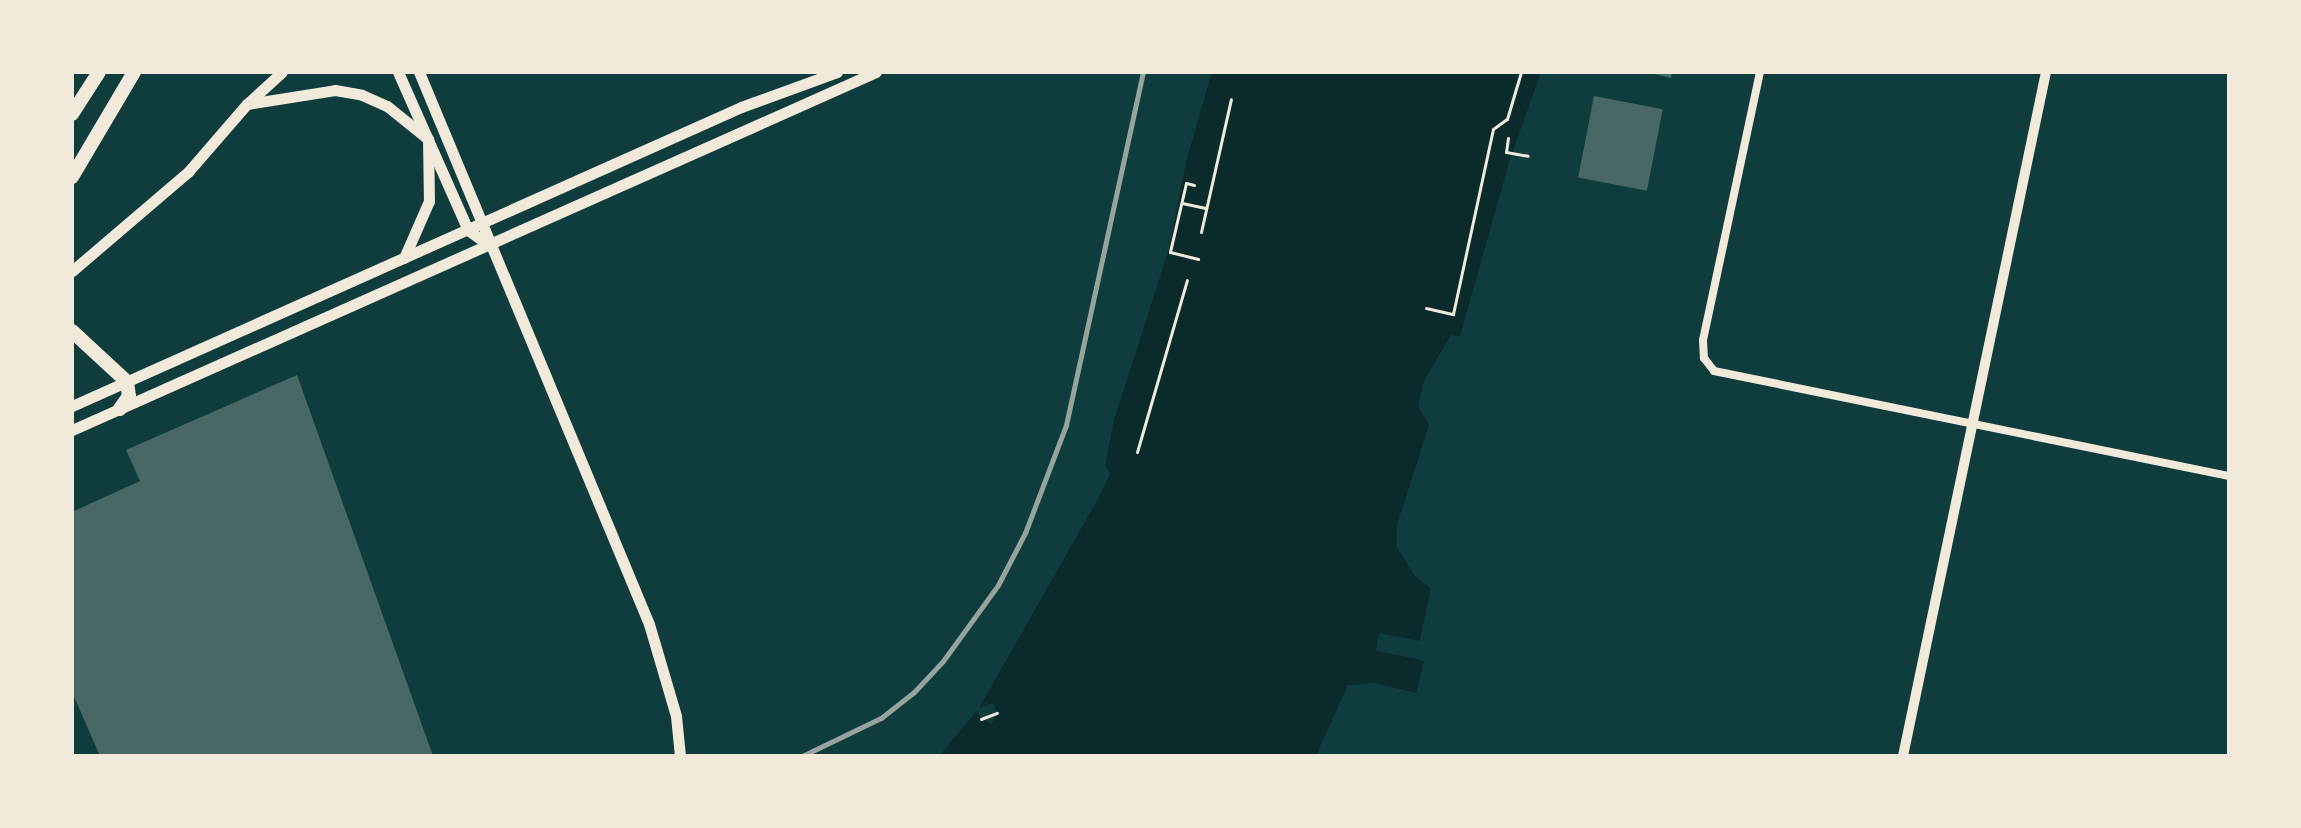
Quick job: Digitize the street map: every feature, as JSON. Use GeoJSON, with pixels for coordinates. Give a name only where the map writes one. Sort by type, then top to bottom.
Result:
{"type":"FeatureCollection","features":[{"type":"Feature","properties":{"kind":"highway"},"geometry":{"type":"LineString","coordinates":[[72,114],[99,72]]}},
{"type":"Feature","properties":{"kind":"highway"},"geometry":{"type":"LineString","coordinates":[[72,177],[134,72]]}},
{"type":"Feature","properties":{"kind":"highway"},"geometry":{"type":"LineString","coordinates":[[72,331],[127,382],[129,396],[120,409]]}},
{"type":"Feature","properties":{"kind":"main road"},"geometry":{"type":"LineString","coordinates":[[72,271],[188,172],[247,104],[282,72]]}},
{"type":"Feature","properties":{"kind":"main road"},"geometry":{"type":"LineString","coordinates":[[398,72],[468,230],[490,246]]}},
{"type":"Feature","properties":{"kind":"main road"},"geometry":{"type":"LineString","coordinates":[[419,72],[485,222],[490,246],[649,624],[676,716],[680,756]]}},
{"type":"Feature","properties":{"kind":"main road"},"geometry":{"type":"LineString","coordinates":[[72,406],[741,107],[837,72]]}},
{"type":"Feature","properties":{"kind":"main road"},"geometry":{"type":"LineString","coordinates":[[72,430],[876,72]]}},
{"type":"Feature","properties":{"kind":"main road"},"geometry":{"type":"LineString","coordinates":[[247,104],[335,90],[362,95],[387,106],[428,139]]}},
{"type":"Feature","properties":{"kind":"main road"},"geometry":{"type":"LineString","coordinates":[[404,258],[429,201],[428,139]]}},
{"type":"Feature","properties":{"kind":"street"},"geometry":{"type":"LineString","coordinates":[[1760,72],[1703,340],[1708,365],[1728,376],[2229,476]]}},
{"type":"Feature","properties":{"kind":"street"},"geometry":{"type":"LineString","coordinates":[[1903,756],[2046,72]]}},
{"type":"Feature","properties":{"kind":"path"},"geometry":{"type":"LineString","coordinates":[[1426,308],[1453,314],[1493,129],[1507,119],[1521,72]]}},
{"type":"Feature","properties":{"kind":"path"},"geometry":{"type":"LineString","coordinates":[[1201,232],[1231,99]]}},
{"type":"Feature","properties":{"kind":"path"},"geometry":{"type":"LineString","coordinates":[[1508,138],[1506,152],[1528,156]]}},
{"type":"Feature","properties":{"kind":"path"},"geometry":{"type":"LineString","coordinates":[[1194,185],[1186,183],[1170,252],[1198,259]]}},
{"type":"Feature","properties":{"kind":"path"},"geometry":{"type":"LineString","coordinates":[[1182,203],[1207,209]]}},
{"type":"Feature","properties":{"kind":"path"},"geometry":{"type":"LineString","coordinates":[[1137,452],[1187,280]]}},
{"type":"Feature","properties":{"kind":"path"},"geometry":{"type":"LineString","coordinates":[[981,719],[997,713]]}},
{"type":"Feature","properties":{"kind":"water"},"geometry":{"type":"Polygon","coordinates":[[[1212,72],[1541,72],[1510,159],[1458,343],[1418,570],[1434,574],[1416,659],[1424,661],[1415,698],[1358,688],[1334,756],[931,756],[970,706],[1105,466],[1114,420],[1168,252],[1187,158],[1212,72]]]}},
{"type":"Feature","properties":{"kind":"pier"},"geometry":{"type":"Polygon","coordinates":[[[1451,335],[1464,337],[1453,419],[1422,567],[1434,574],[1431,589],[1415,576],[1397,547],[1397,525],[1429,425],[1418,406],[1424,381],[1451,335]]]}},
{"type":"Feature","properties":{"kind":"pier"},"geometry":{"type":"Polygon","coordinates":[[[1103,462],[1110,474],[1099,497],[979,708],[993,703],[997,713],[991,725],[976,712],[939,756],[929,756],[970,706],[1103,462]]]}},
{"type":"Feature","properties":{"kind":"pier"},"geometry":{"type":"Polygon","coordinates":[[[1379,633],[1420,641],[1417,659],[1376,651],[1379,633]]]}},
{"type":"Feature","properties":{"kind":"pier"},"geometry":{"type":"Polygon","coordinates":[[[1374,683],[1416,693],[1415,698],[1360,692],[1338,756],[1316,756],[1348,685],[1374,683]]]}},
{"type":"Feature","properties":{"kind":"building"},"geometry":{"type":"Polygon","coordinates":[[[1647,72],[1672,72],[1671,78],[1647,72]]]}},
{"type":"Feature","properties":{"kind":"building"},"geometry":{"type":"Polygon","coordinates":[[[1594,96],[1663,109],[1647,191],[1578,177],[1594,96]]]}},
{"type":"Feature","properties":{"kind":"building"},"geometry":{"type":"Polygon","coordinates":[[[297,375],[433,756],[100,756],[72,692],[72,512],[140,481],[126,450],[297,375]]]}},
{"type":"Feature","properties":{"kind":"railway"},"geometry":{"type":"LineString","coordinates":[[802,756],[881,718],[914,692],[943,661],[998,585],[1025,533],[1066,425],[1143,72]]}}]}
